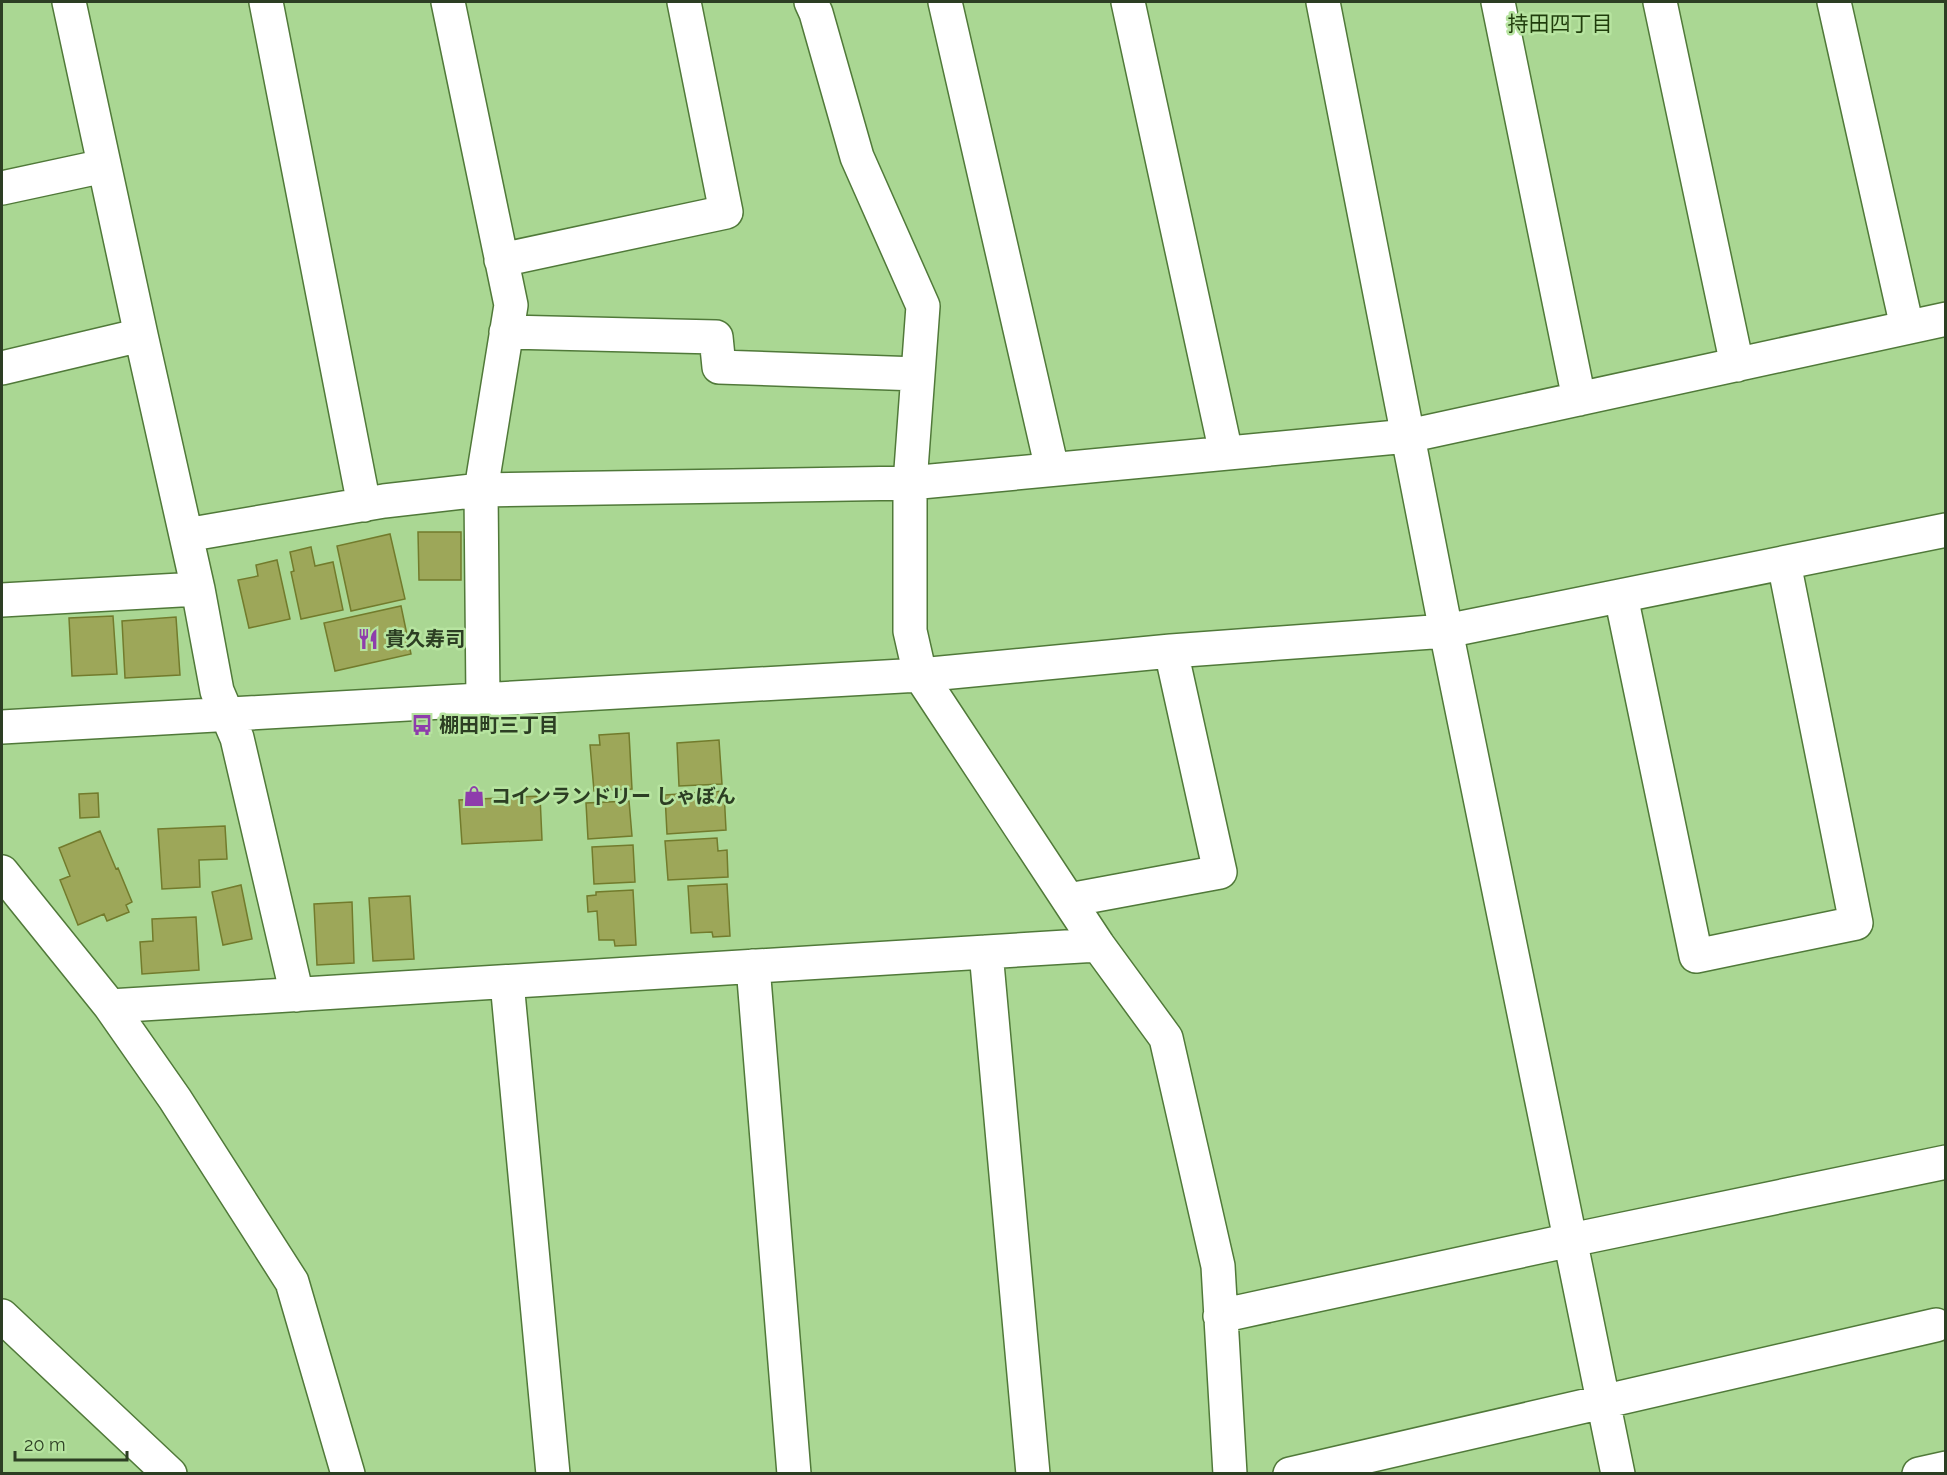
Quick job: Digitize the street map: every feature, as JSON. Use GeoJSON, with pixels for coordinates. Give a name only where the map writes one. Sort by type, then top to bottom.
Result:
{"type":"FeatureCollection","features":[{"type":"Feature","properties":{"kind":"street"},"geometry":{"type":"LineString","coordinates":[[69,2],[198,589],[217,691],[237,738],[297,994]]}},
{"type":"Feature","properties":{"kind":"street"},"geometry":{"type":"LineString","coordinates":[[266,2],[364,505]]}},
{"type":"Feature","properties":{"kind":"street"},"geometry":{"type":"LineString","coordinates":[[448,2],[511,305],[482,490],[483,700]]}},
{"type":"Feature","properties":{"kind":"street"},"geometry":{"type":"LineString","coordinates":[[501,260],[726,212],[684,2]]}},
{"type":"Feature","properties":{"kind":"street"},"geometry":{"type":"LineString","coordinates":[[811,2],[856,157],[923,306],[910,483],[910,632],[920,675],[1098,945],[1166,1038],[1218,1266],[1230,1473]]}},
{"type":"Feature","properties":{"kind":"street"},"geometry":{"type":"LineString","coordinates":[[945,2],[1053,469]]}},
{"type":"Feature","properties":{"kind":"street"},"geometry":{"type":"LineString","coordinates":[[1128,2],[1226,453]]}},
{"type":"Feature","properties":{"kind":"street"},"geometry":{"type":"LineString","coordinates":[[1323,2],[1446,631],[1618,1473]]}},
{"type":"Feature","properties":{"kind":"street"},"geometry":{"type":"LineString","coordinates":[[1498,2],[1579,399]]}},
{"type":"Feature","properties":{"kind":"street"},"geometry":{"type":"LineString","coordinates":[[1660,2],[1737,365]]}},
{"type":"Feature","properties":{"kind":"street"},"geometry":{"type":"LineString","coordinates":[[1834,2],[1907,327]]}},
{"type":"Feature","properties":{"kind":"street"},"geometry":{"type":"LineString","coordinates":[[2,188],[104,166]]}},
{"type":"Feature","properties":{"kind":"street"},"geometry":{"type":"LineString","coordinates":[[186,535],[364,505],[482,490],[910,483],[1408,436],[1946,319]]}},
{"type":"Feature","properties":{"kind":"street"},"geometry":{"type":"LineString","coordinates":[[506,332],[716,337],[719,367],[918,374]]}},
{"type":"Feature","properties":{"kind":"street"},"geometry":{"type":"LineString","coordinates":[[2,368],[141,335]]}},
{"type":"Feature","properties":{"kind":"street"},"geometry":{"type":"LineString","coordinates":[[2,727],[920,675],[1171,651],[1446,631],[1946,530]]}},
{"type":"Feature","properties":{"kind":"street"},"geometry":{"type":"LineString","coordinates":[[1622,596],[1696,956],[1856,923],[1784,563]]}},
{"type":"Feature","properties":{"kind":"street"},"geometry":{"type":"LineString","coordinates":[[2,600],[198,589]]}},
{"type":"Feature","properties":{"kind":"street"},"geometry":{"type":"LineString","coordinates":[[1069,900],[1220,872],[1171,651]]}},
{"type":"Feature","properties":{"kind":"street"},"geometry":{"type":"LineString","coordinates":[[2,872],[110,1006],[176,1099],[292,1282],[348,1473]]}},
{"type":"Feature","properties":{"kind":"street"},"geometry":{"type":"LineString","coordinates":[[110,1006],[1098,945]]}},
{"type":"Feature","properties":{"kind":"street"},"geometry":{"type":"LineString","coordinates":[[986,952],[1033,1473]]}},
{"type":"Feature","properties":{"kind":"street"},"geometry":{"type":"LineString","coordinates":[[753,966],[794,1473]]}},
{"type":"Feature","properties":{"kind":"street"},"geometry":{"type":"LineString","coordinates":[[507,982],[553,1473]]}},
{"type":"Feature","properties":{"kind":"street"},"geometry":{"type":"LineString","coordinates":[[1220,1316],[1946,1162]]}},
{"type":"Feature","properties":{"kind":"street"},"geometry":{"type":"LineString","coordinates":[[2,1316],[170,1473]]}},
{"type":"Feature","properties":{"kind":"street"},"geometry":{"type":"LineString","coordinates":[[1290,1473],[1936,1325]]}},
{"type":"Feature","properties":{"kind":"street"},"geometry":{"type":"LineString","coordinates":[[1919,1473],[1946,1468]]}},
{"type":"Feature","properties":{"kind":"building"},"geometry":{"type":"Polygon","coordinates":[[[418,532],[461,532],[461,580],[419,580],[418,532]]]}},
{"type":"Feature","properties":{"kind":"building"},"geometry":{"type":"Polygon","coordinates":[[[390,534],[405,599],[351,611],[337,546],[390,534]]]}},
{"type":"Feature","properties":{"kind":"building"},"geometry":{"type":"Polygon","coordinates":[[[311,547],[315,566],[333,562],[343,610],[301,619],[291,572],[294,571],[290,552],[311,547]]]}},
{"type":"Feature","properties":{"kind":"building"},"geometry":{"type":"Polygon","coordinates":[[[277,560],[290,619],[249,628],[238,580],[258,576],[256,565],[277,560]]]}},
{"type":"Feature","properties":{"kind":"building"},"geometry":{"type":"Polygon","coordinates":[[[401,606],[411,654],[335,671],[324,623],[401,606]]]}},
{"type":"Feature","properties":{"kind":"building"},"geometry":{"type":"Polygon","coordinates":[[[113,616],[117,674],[72,676],[69,618],[113,616]]]}},
{"type":"Feature","properties":{"kind":"building"},"geometry":{"type":"Polygon","coordinates":[[[176,617],[180,675],[125,678],[122,621],[176,617]]]}},
{"type":"Feature","properties":{"kind":"building"},"geometry":{"type":"Polygon","coordinates":[[[629,733],[632,789],[594,791],[590,745],[600,745],[599,735],[629,733]]]}},
{"type":"Feature","properties":{"kind":"building"},"geometry":{"type":"Polygon","coordinates":[[[719,740],[722,784],[679,786],[677,743],[719,740]]]}},
{"type":"Feature","properties":{"kind":"building"},"geometry":{"type":"Polygon","coordinates":[[[724,791],[726,830],[667,834],[665,795],[724,791]]]}},
{"type":"Feature","properties":{"kind":"building"},"geometry":{"type":"Polygon","coordinates":[[[98,793],[99,817],[80,818],[79,794],[98,793]]]}},
{"type":"Feature","properties":{"kind":"building"},"geometry":{"type":"Polygon","coordinates":[[[540,796],[542,840],[462,844],[459,800],[540,796]]]}},
{"type":"Feature","properties":{"kind":"building"},"geometry":{"type":"Polygon","coordinates":[[[629,801],[632,836],[588,839],[586,803],[629,801]]]}},
{"type":"Feature","properties":{"kind":"building"},"geometry":{"type":"Polygon","coordinates":[[[225,826],[227,859],[199,860],[200,887],[162,889],[158,829],[225,826]]]}},
{"type":"Feature","properties":{"kind":"building"},"geometry":{"type":"Polygon","coordinates":[[[100,831],[132,902],[126,905],[129,912],[107,921],[104,914],[78,925],[60,880],[70,876],[59,848],[100,831]]]}},
{"type":"Feature","properties":{"kind":"building"},"geometry":{"type":"Polygon","coordinates":[[[717,838],[718,851],[727,850],[728,877],[668,880],[665,841],[717,838]]]}},
{"type":"Feature","properties":{"kind":"building"},"geometry":{"type":"Polygon","coordinates":[[[633,845],[635,882],[594,884],[592,847],[633,845]]]}},
{"type":"Feature","properties":{"kind":"building"},"geometry":{"type":"Polygon","coordinates":[[[727,884],[730,936],[713,937],[712,932],[691,933],[688,886],[727,884]]]}},
{"type":"Feature","properties":{"kind":"building"},"geometry":{"type":"Polygon","coordinates":[[[241,885],[252,939],[223,945],[212,892],[241,885]]]}},
{"type":"Feature","properties":{"kind":"building"},"geometry":{"type":"Polygon","coordinates":[[[633,890],[636,945],[615,946],[614,940],[599,940],[597,911],[588,912],[587,896],[596,895],[596,892],[633,890]]]}},
{"type":"Feature","properties":{"kind":"building"},"geometry":{"type":"Polygon","coordinates":[[[410,896],[414,959],[373,961],[369,898],[410,896]]]}},
{"type":"Feature","properties":{"kind":"building"},"geometry":{"type":"Polygon","coordinates":[[[352,902],[354,963],[317,965],[314,904],[352,902]]]}},
{"type":"Feature","properties":{"kind":"building"},"geometry":{"type":"Polygon","coordinates":[[[196,917],[199,970],[142,974],[140,942],[153,941],[152,919],[196,917]]]}},
{"type":"Feature","properties":{"kind":"place","name":"貴久寿司"},"geometry":{"type":"Point","coordinates":[368,639]}},
{"type":"Feature","properties":{"kind":"place","name":"棚田町三丁目"},"geometry":{"type":"Point","coordinates":[422,725]}},
{"type":"Feature","properties":{"kind":"place","name":"コインランドリー しゃぼん"},"geometry":{"type":"Point","coordinates":[474,796]}},
{"type":"Feature","properties":{"kind":"district","name":"持田四丁目"},"geometry":{"type":"Point","coordinates":[1560,23]}}]}
